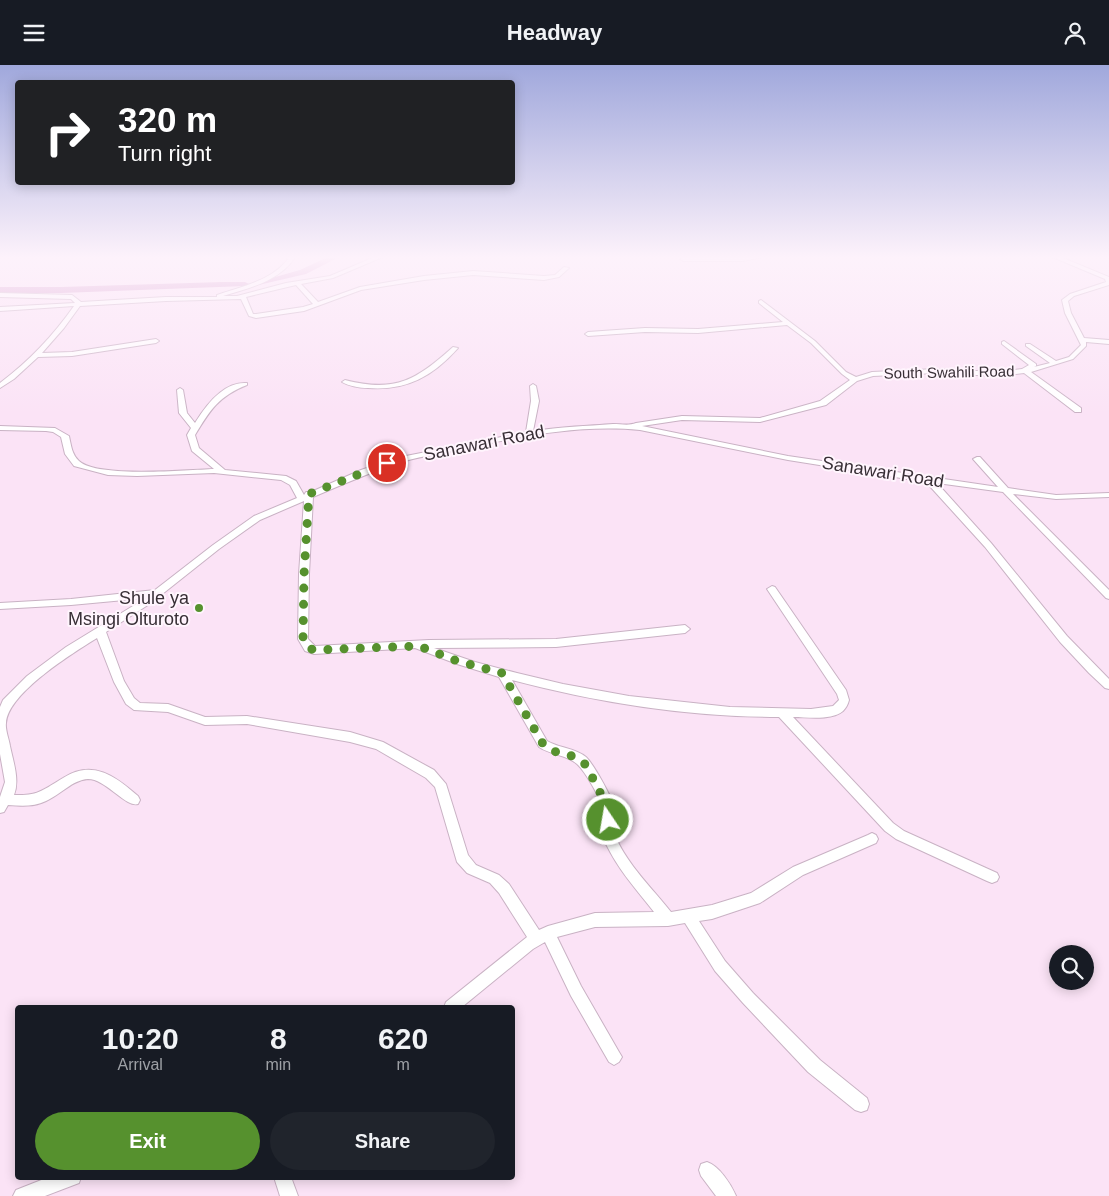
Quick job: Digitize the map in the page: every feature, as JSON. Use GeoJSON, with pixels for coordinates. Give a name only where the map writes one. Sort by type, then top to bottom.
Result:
{"type":"FeatureCollection","features":[{"type":"Feature","properties":{"kind":"street"},"geometry":{"type":"LineString","coordinates":[[0,386],[36,355],[56,334],[75,309]]}},
{"type":"Feature","properties":{"kind":"street"},"geometry":{"type":"LineString","coordinates":[[249,309],[252,315],[305,309]]}},
{"type":"Feature","properties":{"kind":"street"},"geometry":{"type":"LineString","coordinates":[[771,309],[813,342],[844,373],[855,380]]}},
{"type":"Feature","properties":{"kind":"street"},"geometry":{"type":"LineString","coordinates":[[1067,309],[1081,340],[1109,342]]}},
{"type":"Feature","properties":{"kind":"street"},"geometry":{"type":"LineString","coordinates":[[588,334],[646,329],[698,331],[787,323]]}},
{"type":"Feature","properties":{"kind":"street","name":"South Swahili Road"},"geometry":{"type":"LineString","coordinates":[[629,427],[682,418],[751,421],[770,418],[823,403],[855,380],[872,374],[901,371],[936,371],[997,374],[1025,370],[1071,358],[1084,345],[1081,340]]}},
{"type":"Feature","properties":{"kind":"street"},"geometry":{"type":"LineString","coordinates":[[36,355],[72,355],[156,341]]}},
{"type":"Feature","properties":{"kind":"street"},"geometry":{"type":"LineString","coordinates":[[1004,343],[1034,365],[1025,370],[1078,410]]}},
{"type":"Feature","properties":{"kind":"street"},"geometry":{"type":"LineString","coordinates":[[1028,345],[1054,363]]}},
{"type":"Feature","properties":{"kind":"street"},"geometry":{"type":"LineString","coordinates":[[345,382],[371,387],[405,383],[425,374],[455,348]]}},
{"type":"Feature","properties":{"kind":"street"},"geometry":{"type":"LineString","coordinates":[[224,473],[195,449],[191,435],[204,412],[213,401],[230,389],[245,384]]}},
{"type":"Feature","properties":{"kind":"street"},"geometry":{"type":"LineString","coordinates":[[529,434],[536,401],[533,386]]}},
{"type":"Feature","properties":{"kind":"street"},"geometry":{"type":"LineString","coordinates":[[180,390],[183,413],[195,428]]}},
{"type":"Feature","properties":{"kind":"street","name":"Sanawari Road"},"geometry":{"type":"LineString","coordinates":[[3,804],[11,782],[0,723],[4,709],[15,694],[31,679],[100,631],[160,593],[196,562],[248,523],[305,496],[399,460],[529,434],[585,426],[629,427],[788,458],[929,480],[1056,497],[1109,495]]}},
{"type":"Feature","properties":{"kind":"street"},"geometry":{"type":"LineString","coordinates":[[0,428],[55,430],[65,436],[69,454],[77,464],[108,473],[137,474],[214,471],[286,479],[293,483],[305,496],[303,639],[306,645],[314,650],[556,643],[685,629]]}},
{"type":"Feature","properties":{"kind":"street"},"geometry":{"type":"LineString","coordinates":[[977,459],[1004,490],[1109,596]]}},
{"type":"Feature","properties":{"kind":"street"},"geometry":{"type":"LineString","coordinates":[[929,480],[994,553],[1051,626],[1109,685]]}},
{"type":"Feature","properties":{"kind":"street"},"geometry":{"type":"LineString","coordinates":[[419,646],[457,661],[588,693],[714,710],[782,713],[831,711],[838,708],[844,700],[842,693],[772,589]]}},
{"type":"Feature","properties":{"kind":"street"},"geometry":{"type":"LineString","coordinates":[[0,606],[71,602],[160,593]]}},
{"type":"Feature","properties":{"kind":"street"},"geometry":{"type":"LineString","coordinates":[[100,631],[118,683],[130,701],[138,707],[168,708],[205,721],[247,720],[350,737],[379,745],[430,774],[440,784],[462,857],[467,866],[476,873],[498,881],[542,936],[614,1057]]}},
{"type":"Feature","properties":{"kind":"street"},"geometry":{"type":"LineString","coordinates":[[502,673],[543,744],[553,751],[576,757],[586,765],[609,810],[606,823],[608,837],[668,919]]}},
{"type":"Feature","properties":{"kind":"street"},"geometry":{"type":"LineString","coordinates":[[782,713],[889,827],[900,835],[992,877]]}},
{"type":"Feature","properties":{"kind":"street"},"geometry":{"type":"LineString","coordinates":[[3,804],[37,799],[73,778],[89,773],[98,775],[111,782],[134,800]]}},
{"type":"Feature","properties":{"kind":"street"},"geometry":{"type":"LineString","coordinates":[[454,1005],[542,936],[595,920],[668,919],[712,912],[755,898],[798,871],[872,839]]}},
{"type":"Feature","properties":{"kind":"street"},"geometry":{"type":"LineString","coordinates":[[688,916],[720,966],[748,998],[814,1066],[861,1104]]}},
{"type":"Feature","properties":{"kind":"street"},"geometry":{"type":"LineString","coordinates":[[707,1170],[727,1196]]}},
{"type":"Feature","properties":{"kind":"street"},"geometry":{"type":"LineString","coordinates":[[22,1196],[65,1180]]}},
{"type":"Feature","properties":{"kind":"street"},"geometry":{"type":"LineString","coordinates":[[283,1180],[289,1196]]}},
{"type":"Feature","properties":{"kind":"place","name":"Shule ya Msingi Olturoto"},"geometry":{"type":"Point","coordinates":[199,608]}},
{"type":"Feature","properties":{"kind":"route"},"geometry":{"type":"LineString","coordinates":[[387,463],[309,494],[304,575],[303,639],[306,645],[314,650],[419,646],[457,661],[502,673],[543,744],[553,751],[576,757],[586,765],[609,810],[608,820]]}}]}
